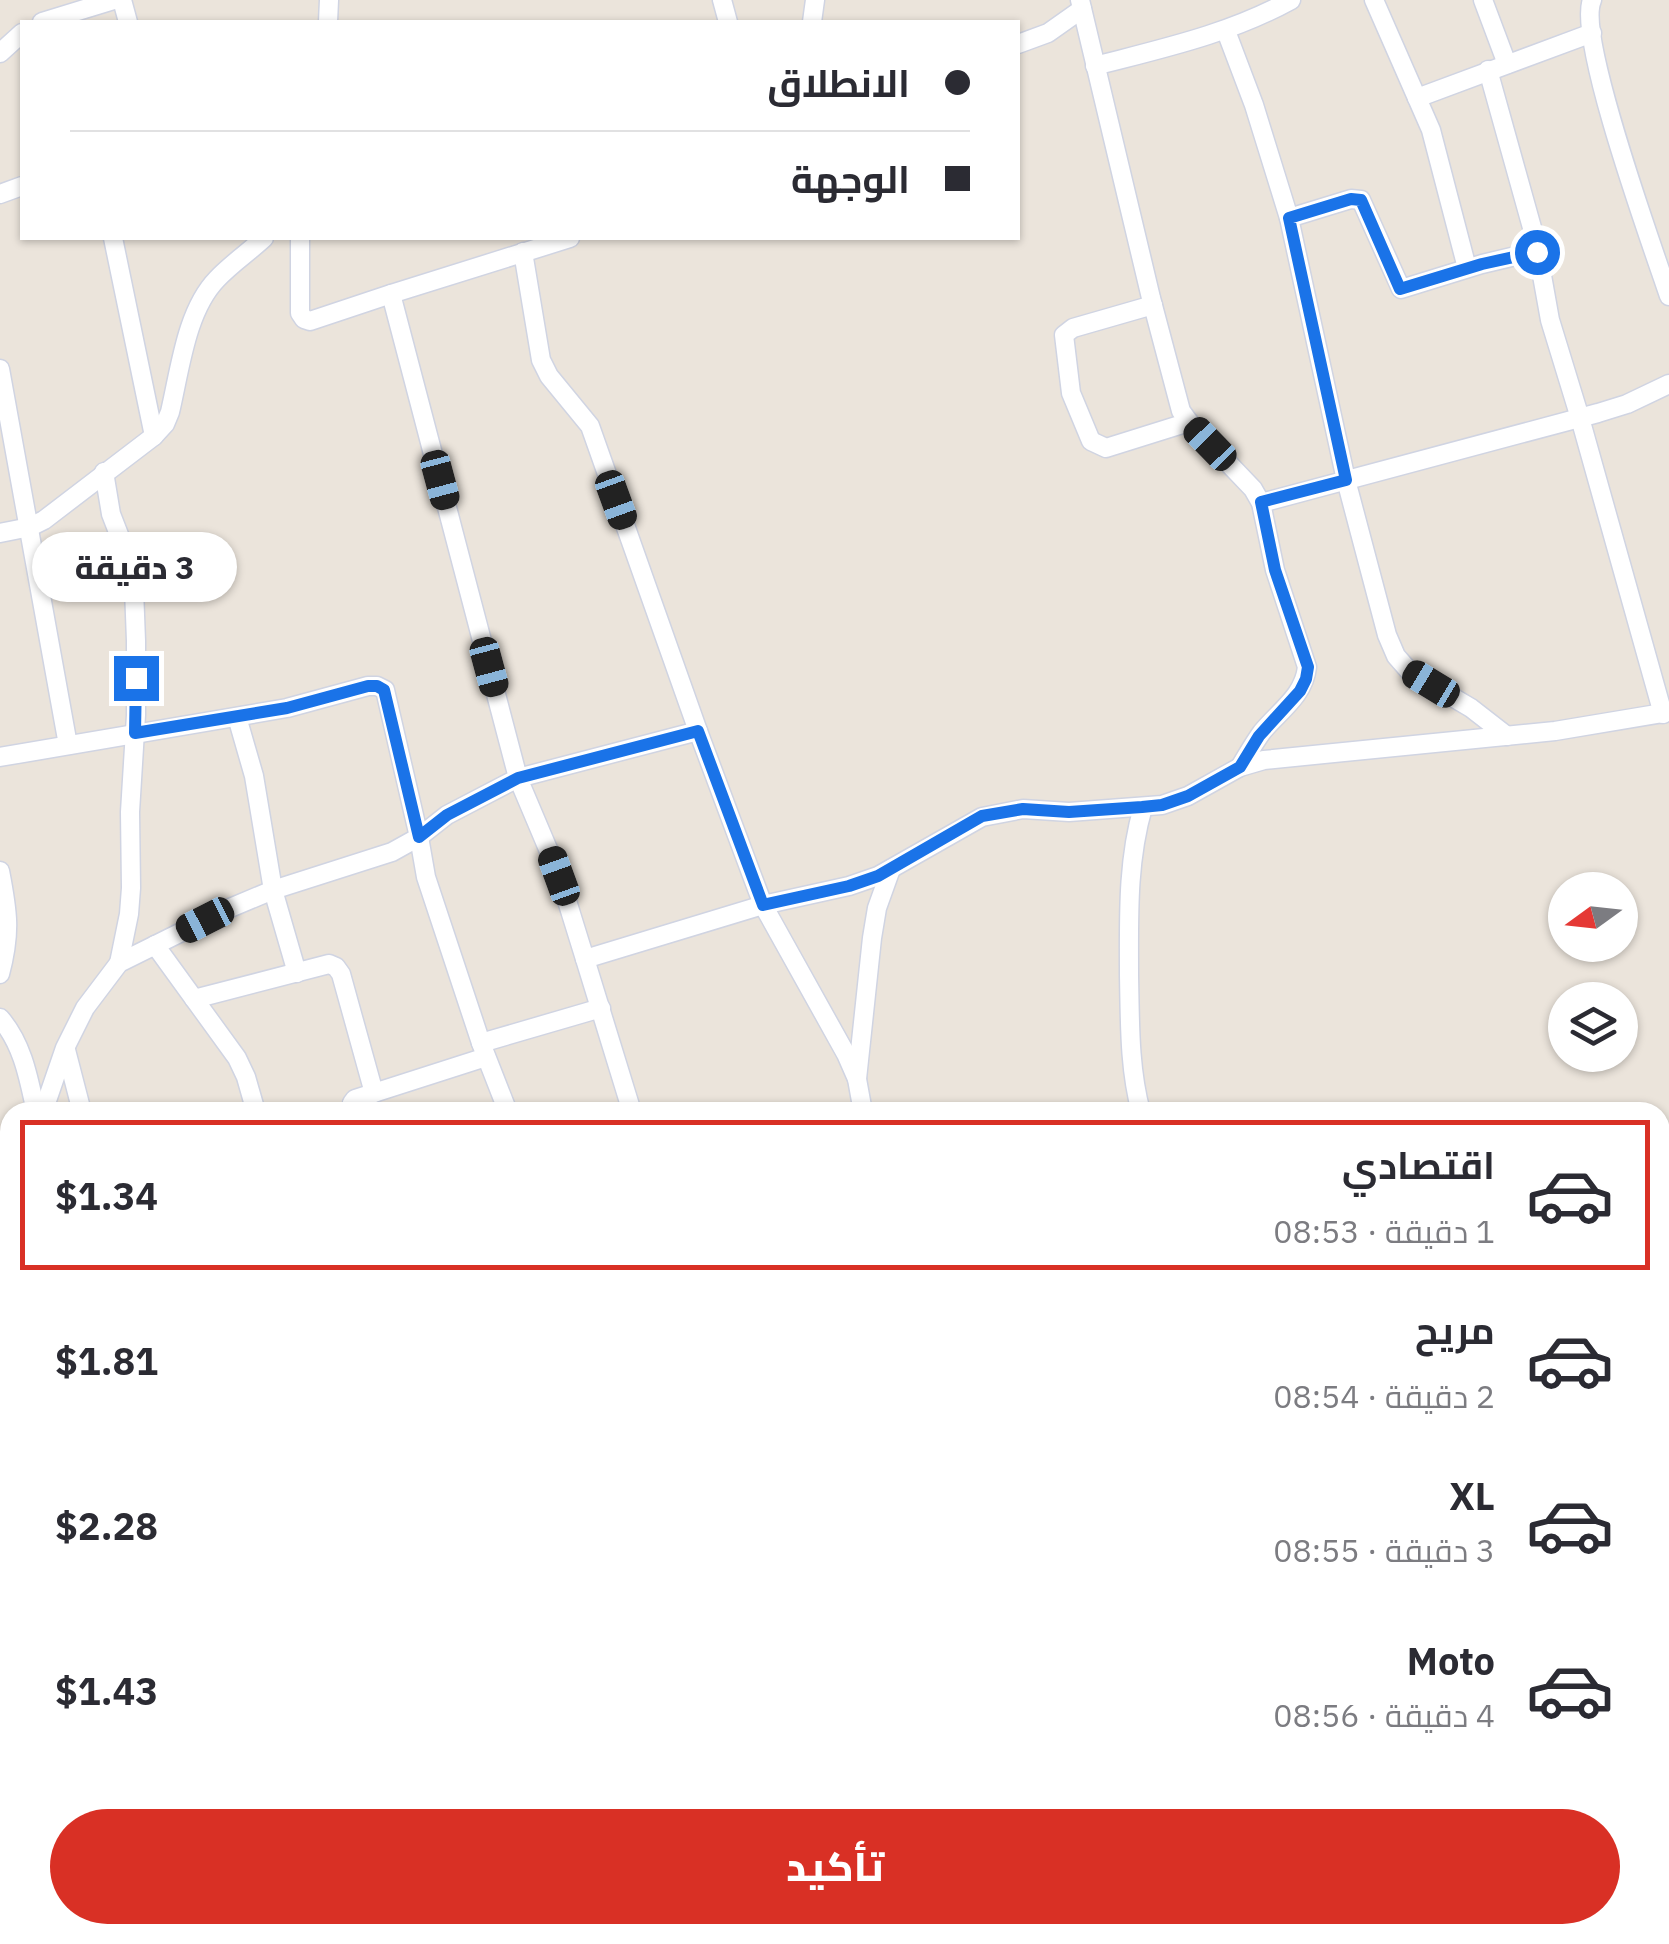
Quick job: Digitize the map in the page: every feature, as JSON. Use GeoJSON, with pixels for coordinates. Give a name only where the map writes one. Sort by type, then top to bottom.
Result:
{"type":"FeatureCollection","features":[{"type":"Feature","properties":{"kind":"street"},"geometry":{"type":"LineString","coordinates":[[49,20],[114,0]]}},
{"type":"Feature","properties":{"kind":"street"},"geometry":{"type":"LineString","coordinates":[[1374,0],[1431,130],[1467,268]]}},
{"type":"Feature","properties":{"kind":"street"},"geometry":{"type":"LineString","coordinates":[[1483,0],[1507,64]]}},
{"type":"Feature","properties":{"kind":"street"},"geometry":{"type":"LineString","coordinates":[[1096,66],[1226,31],[1285,2]]}},
{"type":"Feature","properties":{"kind":"street"},"geometry":{"type":"LineString","coordinates":[[1588,3],[1620,150],[1669,296]]}},
{"type":"Feature","properties":{"kind":"street"},"geometry":{"type":"LineString","coordinates":[[1020,43],[1048,32],[1081,4],[1181,411],[1261,502],[1275,570],[1308,667],[1300,691],[1259,736],[1240,767]]}},
{"type":"Feature","properties":{"kind":"street"},"geometry":{"type":"LineString","coordinates":[[1226,31],[1254,104],[1289,218],[1346,480],[1387,635],[1396,656],[1410,672],[1471,708],[1507,736]]}},
{"type":"Feature","properties":{"kind":"street"},"geometry":{"type":"LineString","coordinates":[[1418,98],[1592,33]]}},
{"type":"Feature","properties":{"kind":"street"},"geometry":{"type":"LineString","coordinates":[[0,53],[20,34]]}},
{"type":"Feature","properties":{"kind":"street"},"geometry":{"type":"LineString","coordinates":[[584,958],[763,905],[849,886],[891,869],[982,816],[1023,809],[1069,812],[1162,805],[1188,796],[1240,767],[1264,760],[1554,731],[1666,713],[1550,320],[1537,252],[1488,70]]}},
{"type":"Feature","properties":{"kind":"street"},"geometry":{"type":"LineString","coordinates":[[1289,218],[1351,199],[1361,200],[1400,289],[1537,252]]}},
{"type":"Feature","properties":{"kind":"street"},"geometry":{"type":"LineString","coordinates":[[112,240],[154,436]]}},
{"type":"Feature","properties":{"kind":"street"},"geometry":{"type":"LineString","coordinates":[[0,533],[44,520],[154,436],[170,412],[194,314],[203,296],[262,240]]}},
{"type":"Feature","properties":{"kind":"street"},"geometry":{"type":"LineString","coordinates":[[300,240],[300,313],[310,321],[563,240]]}},
{"type":"Feature","properties":{"kind":"street"},"geometry":{"type":"LineString","coordinates":[[523,252],[541,360],[549,376],[590,426],[763,905],[857,1079]]}},
{"type":"Feature","properties":{"kind":"street"},"geometry":{"type":"LineString","coordinates":[[391,294],[518,778],[554,862],[629,1102]]}},
{"type":"Feature","properties":{"kind":"street"},"geometry":{"type":"LineString","coordinates":[[1153,304],[1073,328],[1064,335],[1074,404],[1091,440],[1106,448],[1189,422]]}},
{"type":"Feature","properties":{"kind":"street"},"geometry":{"type":"LineString","coordinates":[[0,369],[68,744]]}},
{"type":"Feature","properties":{"kind":"street"},"geometry":{"type":"LineString","coordinates":[[1261,502],[1580,418],[1627,404],[1669,384]]}},
{"type":"Feature","properties":{"kind":"street"},"geometry":{"type":"LineString","coordinates":[[44,1102],[85,1008],[119,963],[129,914],[135,733],[134,589],[130,562],[111,514],[104,472]]}},
{"type":"Feature","properties":{"kind":"street"},"geometry":{"type":"LineString","coordinates":[[0,757],[287,708],[368,686],[384,690],[426,878],[504,1102]]}},
{"type":"Feature","properties":{"kind":"street"},"geometry":{"type":"LineString","coordinates":[[236,717],[254,776],[273,890],[297,972]]}},
{"type":"Feature","properties":{"kind":"street"},"geometry":{"type":"LineString","coordinates":[[119,963],[273,890],[392,852],[447,815],[518,778],[698,731]]}},
{"type":"Feature","properties":{"kind":"street"},"geometry":{"type":"LineString","coordinates":[[1139,1102],[1132,1060],[1129,918],[1131,857],[1142,807]]}},
{"type":"Feature","properties":{"kind":"street"},"geometry":{"type":"LineString","coordinates":[[860,1102],[857,1079],[872,938],[877,908],[891,869]]}},
{"type":"Feature","properties":{"kind":"street"},"geometry":{"type":"LineString","coordinates":[[0,871],[9,927],[0,974]]}},
{"type":"Feature","properties":{"kind":"street"},"geometry":{"type":"LineString","coordinates":[[155,946],[237,1058],[253,1102]]}},
{"type":"Feature","properties":{"kind":"street"},"geometry":{"type":"LineString","coordinates":[[194,999],[329,964],[341,974],[374,1093]]}},
{"type":"Feature","properties":{"kind":"street"},"geometry":{"type":"LineString","coordinates":[[353,1102],[601,1008]]}},
{"type":"Feature","properties":{"kind":"street"},"geometry":{"type":"LineString","coordinates":[[0,1018],[20,1051],[37,1102]]}},
{"type":"Feature","properties":{"kind":"street"},"geometry":{"type":"LineString","coordinates":[[65,1048],[79,1102]]}},
{"type":"Feature","properties":{"kind":"route"},"geometry":{"type":"LineString","coordinates":[[136,678],[135,733],[287,708],[377,686],[384,690],[419,837],[447,815],[518,778],[698,731],[763,905],[878,876],[982,816],[1023,809],[1069,812],[1162,805],[1188,796],[1240,767],[1259,736],[1300,691],[1306,679],[1308,667],[1275,570],[1261,502],[1346,480],[1289,218],[1351,199],[1361,200],[1400,289],[1537,252]]}}]}
